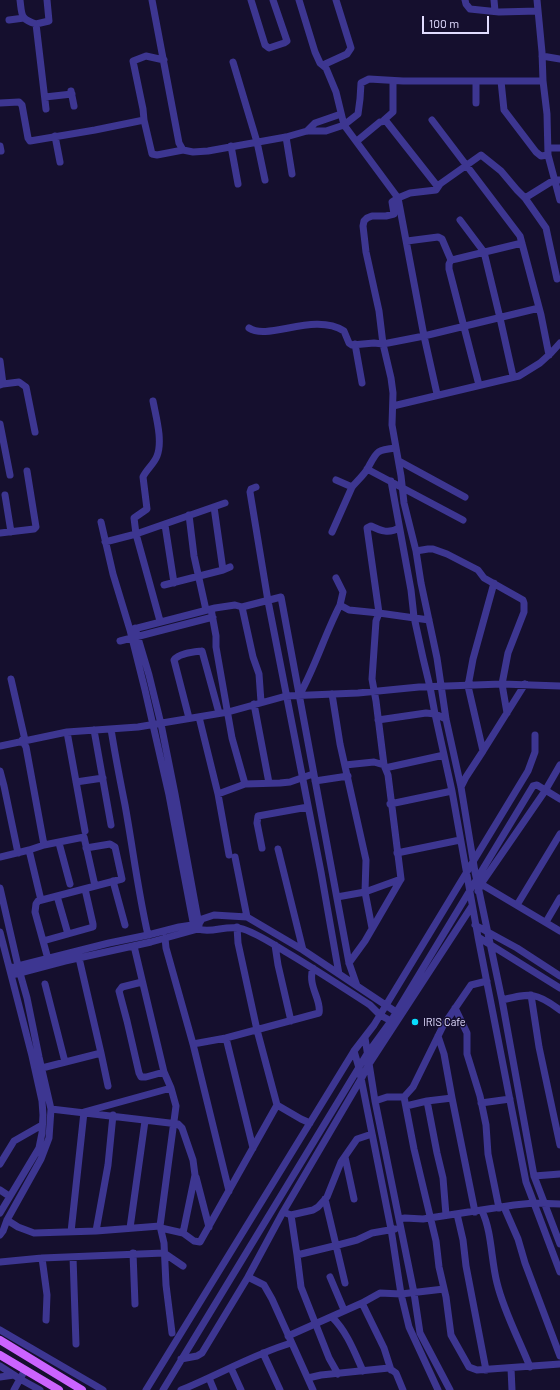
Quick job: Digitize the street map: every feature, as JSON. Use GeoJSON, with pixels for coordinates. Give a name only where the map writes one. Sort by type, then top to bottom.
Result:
{"type":"FeatureCollection","features":[{"type":"Feature","properties":{"kind":"main road"},"geometry":{"type":"LineString","coordinates":[[0,1340],[82,1390]]}},
{"type":"Feature","properties":{"kind":"main road"},"geometry":{"type":"LineString","coordinates":[[0,1355],[59,1390]]}},
{"type":"Feature","properties":{"kind":"street"},"geometry":{"type":"LineString","coordinates":[[20,0],[24,18],[26,21],[36,24],[49,21],[47,0]]}},
{"type":"Feature","properties":{"kind":"street"},"geometry":{"type":"LineString","coordinates":[[152,0],[179,143],[183,150]]}},
{"type":"Feature","properties":{"kind":"street"},"geometry":{"type":"LineString","coordinates":[[251,0],[265,45],[269,48],[287,41],[273,0]]}},
{"type":"Feature","properties":{"kind":"street"},"geometry":{"type":"LineString","coordinates":[[299,0],[315,52],[320,63],[326,68],[336,92],[344,126],[357,141],[398,198],[424,336],[437,394]]}},
{"type":"Feature","properties":{"kind":"street"},"geometry":{"type":"LineString","coordinates":[[465,0],[470,9],[495,12],[538,11]]}},
{"type":"Feature","properties":{"kind":"street"},"geometry":{"type":"LineString","coordinates":[[494,0],[495,12]]}},
{"type":"Feature","properties":{"kind":"street"},"geometry":{"type":"LineString","coordinates":[[537,0],[547,114],[548,152],[557,180],[560,200]]}},
{"type":"Feature","properties":{"kind":"street"},"geometry":{"type":"LineString","coordinates":[[323,65],[347,54],[351,48],[338,1]]}},
{"type":"Feature","properties":{"kind":"street"},"geometry":{"type":"LineString","coordinates":[[9,20],[24,18]]}},
{"type":"Feature","properties":{"kind":"street"},"geometry":{"type":"LineString","coordinates":[[36,24],[46,109]]}},
{"type":"Feature","properties":{"kind":"street"},"geometry":{"type":"LineString","coordinates":[[164,60],[146,56],[132,61],[152,154],[157,155],[183,150],[193,152],[208,151],[286,137],[307,131],[326,131],[344,126],[358,114],[361,83],[369,79],[393,81],[543,81]]}},
{"type":"Feature","properties":{"kind":"street"},"geometry":{"type":"LineString","coordinates":[[542,56],[560,59]]}},
{"type":"Feature","properties":{"kind":"street"},"geometry":{"type":"LineString","coordinates":[[233,62],[257,142],[265,180]]}},
{"type":"Feature","properties":{"kind":"street"},"geometry":{"type":"LineString","coordinates":[[357,141],[393,112],[393,81]]}},
{"type":"Feature","properties":{"kind":"street"},"geometry":{"type":"LineString","coordinates":[[476,81],[476,103]]}},
{"type":"Feature","properties":{"kind":"street"},"geometry":{"type":"LineString","coordinates":[[501,81],[506,112],[536,152],[541,156],[560,148]]}},
{"type":"Feature","properties":{"kind":"street"},"geometry":{"type":"LineString","coordinates":[[45,97],[71,92],[74,106]]}},
{"type":"Feature","properties":{"kind":"street"},"geometry":{"type":"LineString","coordinates":[[0,103],[19,102],[22,105],[29,140],[95,130],[144,120]]}},
{"type":"Feature","properties":{"kind":"street"},"geometry":{"type":"LineString","coordinates":[[307,131],[314,123],[341,114]]}},
{"type":"Feature","properties":{"kind":"street"},"geometry":{"type":"LineString","coordinates":[[384,120],[388,122],[438,187]]}},
{"type":"Feature","properties":{"kind":"street"},"geometry":{"type":"LineString","coordinates":[[432,120],[517,231],[522,243],[539,308],[549,355]]}},
{"type":"Feature","properties":{"kind":"street"},"geometry":{"type":"LineString","coordinates":[[55,136],[60,162]]}},
{"type":"Feature","properties":{"kind":"street"},"geometry":{"type":"LineString","coordinates":[[286,137],[292,174]]}},
{"type":"Feature","properties":{"kind":"street"},"geometry":{"type":"LineString","coordinates":[[231,146],[238,184]]}},
{"type":"Feature","properties":{"kind":"street"},"geometry":{"type":"LineString","coordinates":[[557,279],[546,228],[525,198],[502,171],[481,154],[440,184],[436,190],[410,193],[398,198],[392,202],[394,214],[367,218],[364,221],[366,252],[379,312],[383,344],[391,378],[393,406],[392,425],[399,461],[404,503],[416,551],[421,583],[438,658],[446,719],[461,787],[534,1176],[560,1244]]}},
{"type":"Feature","properties":{"kind":"street"},"geometry":{"type":"LineString","coordinates":[[525,198],[557,180]]}},
{"type":"Feature","properties":{"kind":"street"},"geometry":{"type":"LineString","coordinates":[[460,220],[484,252],[513,376]]}},
{"type":"Feature","properties":{"kind":"street"},"geometry":{"type":"LineString","coordinates":[[407,241],[438,237],[442,239],[451,260],[449,269],[479,385]]}},
{"type":"Feature","properties":{"kind":"street"},"geometry":{"type":"LineString","coordinates":[[451,260],[522,243]]}},
{"type":"Feature","properties":{"kind":"street"},"geometry":{"type":"LineString","coordinates":[[250,328],[252,330],[262,332],[313,324],[325,324],[344,331],[349,343],[383,344],[424,336],[539,308]]}},
{"type":"Feature","properties":{"kind":"street"},"geometry":{"type":"LineString","coordinates":[[393,406],[437,394],[513,376],[519,376],[527,372],[549,355],[560,343]]}},
{"type":"Feature","properties":{"kind":"street"},"geometry":{"type":"LineString","coordinates":[[355,344],[362,383]]}},
{"type":"Feature","properties":{"kind":"street"},"geometry":{"type":"LineString","coordinates":[[0,361],[1,384],[19,382],[26,387],[35,432]]}},
{"type":"Feature","properties":{"kind":"street"},"geometry":{"type":"LineString","coordinates":[[153,401],[158,423],[158,450],[154,462],[144,475],[148,507],[146,511],[134,518],[136,534],[160,621]]}},
{"type":"Feature","properties":{"kind":"street"},"geometry":{"type":"LineString","coordinates":[[0,424],[10,475]]}},
{"type":"Feature","properties":{"kind":"street"},"geometry":{"type":"LineString","coordinates":[[332,532],[352,488],[367,469],[371,460],[383,449],[396,448]]}},
{"type":"Feature","properties":{"kind":"street"},"geometry":{"type":"LineString","coordinates":[[399,461],[465,497]]}},
{"type":"Feature","properties":{"kind":"street"},"geometry":{"type":"LineString","coordinates":[[367,469],[463,520]]}},
{"type":"Feature","properties":{"kind":"street"},"geometry":{"type":"LineString","coordinates":[[0,533],[34,529],[36,527],[27,470]]}},
{"type":"Feature","properties":{"kind":"street"},"geometry":{"type":"LineString","coordinates":[[336,480],[352,488]]}},
{"type":"Feature","properties":{"kind":"street"},"geometry":{"type":"LineString","coordinates":[[391,481],[411,590],[414,617],[452,791],[475,925],[526,1182],[560,1272]]}},
{"type":"Feature","properties":{"kind":"street"},"geometry":{"type":"LineString","coordinates":[[256,487],[251,489],[250,492],[268,601],[339,974]]}},
{"type":"Feature","properties":{"kind":"street"},"geometry":{"type":"LineString","coordinates":[[5,495],[11,532]]}},
{"type":"Feature","properties":{"kind":"street"},"geometry":{"type":"LineString","coordinates":[[105,542],[165,525],[225,503]]}},
{"type":"Feature","properties":{"kind":"street"},"geometry":{"type":"LineString","coordinates":[[164,585],[227,569],[214,507]]}},
{"type":"Feature","properties":{"kind":"street"},"geometry":{"type":"LineString","coordinates":[[189,516],[198,576],[209,610],[213,617],[216,647],[232,738],[246,784]]}},
{"type":"Feature","properties":{"kind":"street"},"geometry":{"type":"LineString","coordinates":[[101,522],[105,542],[134,637],[197,927]]}},
{"type":"Feature","properties":{"kind":"street"},"geometry":{"type":"LineString","coordinates":[[165,525],[174,583]]}},
{"type":"Feature","properties":{"kind":"street"},"geometry":{"type":"LineString","coordinates":[[349,963],[365,941],[401,879],[390,804],[388,775],[384,766],[372,679],[376,620],[379,613],[367,528],[371,526],[382,531],[389,532],[399,528]]}},
{"type":"Feature","properties":{"kind":"street"},"geometry":{"type":"LineString","coordinates":[[416,551],[428,548],[433,549],[478,570],[484,578],[520,598],[524,603],[524,612],[508,653],[502,684],[507,713]]}},
{"type":"Feature","properties":{"kind":"street"},"geometry":{"type":"LineString","coordinates":[[300,694],[310,675],[334,615],[340,605],[343,592],[336,578]]}},
{"type":"Feature","properties":{"kind":"street"},"geometry":{"type":"LineString","coordinates":[[483,751],[468,686],[473,659],[494,583]]}},
{"type":"Feature","properties":{"kind":"street"},"geometry":{"type":"LineString","coordinates":[[132,629],[209,610],[234,606],[242,607],[282,598],[349,963],[356,986]]}},
{"type":"Feature","properties":{"kind":"street"},"geometry":{"type":"LineString","coordinates":[[340,605],[349,610],[429,620]]}},
{"type":"Feature","properties":{"kind":"street"},"geometry":{"type":"LineString","coordinates":[[242,607],[253,657],[259,674],[257,703],[269,783]]}},
{"type":"Feature","properties":{"kind":"street"},"geometry":{"type":"LineString","coordinates":[[120,641],[213,617]]}},
{"type":"Feature","properties":{"kind":"street"},"geometry":{"type":"LineString","coordinates":[[134,637],[149,675],[161,724],[175,794],[197,927]]}},
{"type":"Feature","properties":{"kind":"street"},"geometry":{"type":"LineString","coordinates":[[189,718],[174,660],[177,656],[216,647]]}},
{"type":"Feature","properties":{"kind":"street"},"geometry":{"type":"LineString","coordinates":[[202,651],[219,713]]}},
{"type":"Feature","properties":{"kind":"street"},"geometry":{"type":"LineString","coordinates":[[12,679],[44,845]]}},
{"type":"Feature","properties":{"kind":"street"},"geometry":{"type":"LineString","coordinates":[[0,746],[67,732],[161,724],[228,712],[257,703],[300,694],[358,693],[430,687],[502,684],[560,686]]}},
{"type":"Feature","properties":{"kind":"street"},"geometry":{"type":"LineString","coordinates":[[461,787],[525,684]]}},
{"type":"Feature","properties":{"kind":"street"},"geometry":{"type":"LineString","coordinates":[[332,694],[340,744],[346,765],[366,860],[365,892],[372,928]]}},
{"type":"Feature","properties":{"kind":"street"},"geometry":{"type":"LineString","coordinates":[[378,720],[420,713],[435,714],[446,719]]}},
{"type":"Feature","properties":{"kind":"street"},"geometry":{"type":"LineString","coordinates":[[198,717],[247,917]]}},
{"type":"Feature","properties":{"kind":"street"},"geometry":{"type":"LineString","coordinates":[[111,729],[148,936]]}},
{"type":"Feature","properties":{"kind":"street"},"geometry":{"type":"LineString","coordinates":[[94,730],[111,824]]}},
{"type":"Feature","properties":{"kind":"street"},"geometry":{"type":"LineString","coordinates":[[67,732],[84,831]]}},
{"type":"Feature","properties":{"kind":"street"},"geometry":{"type":"LineString","coordinates":[[146,1390],[354,1051],[365,1038],[380,1015],[528,771],[535,752],[535,735]]}},
{"type":"Feature","properties":{"kind":"street"},"geometry":{"type":"LineString","coordinates":[[346,765],[374,762],[384,766],[444,755]]}},
{"type":"Feature","properties":{"kind":"street"},"geometry":{"type":"LineString","coordinates":[[163,1390],[367,1054],[391,1021],[469,889],[479,884],[545,790],[560,765]]}},
{"type":"Feature","properties":{"kind":"street"},"geometry":{"type":"LineString","coordinates":[[0,771],[18,853]]}},
{"type":"Feature","properties":{"kind":"street"},"geometry":{"type":"LineString","coordinates":[[218,794],[246,784],[285,782],[314,777],[348,776]]}},
{"type":"Feature","properties":{"kind":"street"},"geometry":{"type":"LineString","coordinates":[[76,782],[103,778]]}},
{"type":"Feature","properties":{"kind":"street"},"geometry":{"type":"LineString","coordinates":[[181,1359],[197,1356],[202,1353],[248,1278],[283,1212],[369,1064],[472,908],[479,884],[533,786],[537,785],[560,799]]}},
{"type":"Feature","properties":{"kind":"street"},"geometry":{"type":"LineString","coordinates":[[390,804],[452,791]]}},
{"type":"Feature","properties":{"kind":"street"},"geometry":{"type":"LineString","coordinates":[[262,848],[257,823],[258,816],[308,807]]}},
{"type":"Feature","properties":{"kind":"street"},"geometry":{"type":"LineString","coordinates":[[517,905],[560,834]]}},
{"type":"Feature","properties":{"kind":"street"},"geometry":{"type":"LineString","coordinates":[[0,857],[44,845],[84,837],[95,886]]}},
{"type":"Feature","properties":{"kind":"street"},"geometry":{"type":"LineString","coordinates":[[397,853],[460,840]]}},
{"type":"Feature","properties":{"kind":"street"},"geometry":{"type":"LineString","coordinates":[[59,843],[70,884]]}},
{"type":"Feature","properties":{"kind":"street"},"geometry":{"type":"LineString","coordinates":[[48,959],[35,912],[38,901],[122,879],[115,847],[110,844],[86,848]]}},
{"type":"Feature","properties":{"kind":"street"},"geometry":{"type":"LineString","coordinates":[[278,849],[303,950]]}},
{"type":"Feature","properties":{"kind":"street"},"geometry":{"type":"LineString","coordinates":[[29,850],[40,896]]}},
{"type":"Feature","properties":{"kind":"street"},"geometry":{"type":"LineString","coordinates":[[337,897],[365,892],[401,879]]}},
{"type":"Feature","properties":{"kind":"street"},"geometry":{"type":"LineString","coordinates":[[113,882],[125,925]]}},
{"type":"Feature","properties":{"kind":"street"},"geometry":{"type":"LineString","coordinates":[[479,884],[560,931]]}},
{"type":"Feature","properties":{"kind":"street"},"geometry":{"type":"LineString","coordinates":[[0,888],[27,998],[51,1108],[49,1138],[41,1159],[0,1235]]}},
{"type":"Feature","properties":{"kind":"street"},"geometry":{"type":"LineString","coordinates":[[43,941],[93,927],[94,924],[85,888]]}},
{"type":"Feature","properties":{"kind":"street"},"geometry":{"type":"LineString","coordinates":[[57,896],[68,934]]}},
{"type":"Feature","properties":{"kind":"street"},"geometry":{"type":"LineString","coordinates":[[546,922],[560,898]]}},
{"type":"Feature","properties":{"kind":"street"},"geometry":{"type":"LineString","coordinates":[[11,971],[79,958],[165,938],[197,927],[202,919],[214,915],[247,917],[303,950],[396,1012]]}},
{"type":"Feature","properties":{"kind":"street"},"geometry":{"type":"LineString","coordinates":[[475,925],[517,948],[560,976]]}},
{"type":"Feature","properties":{"kind":"street"},"geometry":{"type":"LineString","coordinates":[[19,970],[48,959],[109,943],[197,927],[204,931],[228,927],[245,929],[313,968],[370,1005],[380,1015],[391,1021]]}},
{"type":"Feature","properties":{"kind":"street"},"geometry":{"type":"LineString","coordinates":[[237,928],[238,943],[257,1030],[277,1105],[300,1119],[310,1123]]}},
{"type":"Feature","properties":{"kind":"street"},"geometry":{"type":"LineString","coordinates":[[0,935],[11,971],[42,1101],[42,1125],[39,1148],[0,1213]]}},
{"type":"Feature","properties":{"kind":"street"},"geometry":{"type":"LineString","coordinates":[[478,937],[560,988]]}},
{"type":"Feature","properties":{"kind":"street"},"geometry":{"type":"LineString","coordinates":[[165,938],[166,948],[193,1044],[229,1191]]}},
{"type":"Feature","properties":{"kind":"street"},"geometry":{"type":"LineString","coordinates":[[275,945],[291,1021]]}},
{"type":"Feature","properties":{"kind":"street"},"geometry":{"type":"LineString","coordinates":[[134,946],[164,1072],[171,1088],[193,1160],[195,1175],[209,1227]]}},
{"type":"Feature","properties":{"kind":"street"},"geometry":{"type":"LineString","coordinates":[[79,958],[108,1086]]}},
{"type":"Feature","properties":{"kind":"street"},"geometry":{"type":"LineString","coordinates":[[193,1044],[226,1038],[316,1015],[320,1011],[310,979],[313,968]]}},
{"type":"Feature","properties":{"kind":"street"},"geometry":{"type":"LineString","coordinates":[[375,1101],[387,1097],[404,1097],[413,1087],[438,1036],[471,985],[487,981]]}},
{"type":"Feature","properties":{"kind":"street"},"geometry":{"type":"LineString","coordinates":[[142,982],[122,987],[119,991],[132,1046],[141,1077],[164,1072]]}},
{"type":"Feature","properties":{"kind":"street"},"geometry":{"type":"LineString","coordinates":[[45,984],[65,1062]]}},
{"type":"Feature","properties":{"kind":"street"},"geometry":{"type":"LineString","coordinates":[[502,1000],[531,995],[537,996],[546,1000],[560,1010]]}},
{"type":"Feature","properties":{"kind":"street"},"geometry":{"type":"LineString","coordinates":[[531,995],[538,1046],[560,1145]]}},
{"type":"Feature","properties":{"kind":"street"},"geometry":{"type":"LineString","coordinates":[[455,1008],[466,1033],[467,1054],[481,1103],[486,1125],[488,1154],[502,1207],[518,1239],[525,1263],[560,1356]]}},
{"type":"Feature","properties":{"kind":"street"},"geometry":{"type":"LineString","coordinates":[[438,1036],[444,1054],[475,1212]]}},
{"type":"Feature","properties":{"kind":"street"},"geometry":{"type":"LineString","coordinates":[[226,1038],[253,1148]]}},
{"type":"Feature","properties":{"kind":"street"},"geometry":{"type":"LineString","coordinates":[[365,1038],[375,1101],[414,1293],[420,1333],[450,1390]]}},
{"type":"Feature","properties":{"kind":"street"},"geometry":{"type":"LineString","coordinates":[[354,1051],[359,1068],[391,1229],[401,1294],[411,1333],[438,1390]]}},
{"type":"Feature","properties":{"kind":"street"},"geometry":{"type":"LineString","coordinates":[[42,1068],[100,1053]]}},
{"type":"Feature","properties":{"kind":"street"},"geometry":{"type":"LineString","coordinates":[[84,1112],[171,1088]]}},
{"type":"Feature","properties":{"kind":"street"},"geometry":{"type":"LineString","coordinates":[[404,1097],[436,1241],[438,1266],[444,1289],[450,1335],[469,1367],[477,1370],[560,1364]]}},
{"type":"Feature","properties":{"kind":"street"},"geometry":{"type":"LineString","coordinates":[[406,1106],[427,1101],[452,1098]]}},
{"type":"Feature","properties":{"kind":"street"},"geometry":{"type":"LineString","coordinates":[[481,1103],[510,1099]]}},
{"type":"Feature","properties":{"kind":"street"},"geometry":{"type":"LineString","coordinates":[[427,1101],[443,1178],[446,1215]]}},
{"type":"Feature","properties":{"kind":"street"},"geometry":{"type":"LineString","coordinates":[[7,1220],[18,1227],[34,1233],[161,1227],[182,1233],[198,1243],[209,1227],[277,1105]]}},
{"type":"Feature","properties":{"kind":"street"},"geometry":{"type":"LineString","coordinates":[[172,1334],[168,1307],[164,1243],[161,1227],[176,1106]]}},
{"type":"Feature","properties":{"kind":"street"},"geometry":{"type":"LineString","coordinates":[[51,1108],[178,1124],[182,1128]]}},
{"type":"Feature","properties":{"kind":"street"},"geometry":{"type":"LineString","coordinates":[[71,1232],[84,1112]]}},
{"type":"Feature","properties":{"kind":"street"},"geometry":{"type":"LineString","coordinates":[[96,1231],[108,1166],[113,1116]]}},
{"type":"Feature","properties":{"kind":"street"},"geometry":{"type":"LineString","coordinates":[[130,1228],[145,1121]]}},
{"type":"Feature","properties":{"kind":"street"},"geometry":{"type":"LineString","coordinates":[[0,1164],[14,1141],[42,1125]]}},
{"type":"Feature","properties":{"kind":"street"},"geometry":{"type":"LineString","coordinates":[[283,1212],[290,1215],[313,1210],[318,1207],[327,1197],[341,1162],[357,1139],[372,1134]]}},
{"type":"Feature","properties":{"kind":"street"},"geometry":{"type":"LineString","coordinates":[[345,1157],[354,1199]]}},
{"type":"Feature","properties":{"kind":"street"},"geometry":{"type":"LineString","coordinates":[[534,1176],[560,1174]]}},
{"type":"Feature","properties":{"kind":"street"},"geometry":{"type":"LineString","coordinates":[[182,1233],[195,1175]]}},
{"type":"Feature","properties":{"kind":"street"},"geometry":{"type":"LineString","coordinates":[[0,1190],[9,1196]]}},
{"type":"Feature","properties":{"kind":"street"},"geometry":{"type":"LineString","coordinates":[[325,1199],[345,1283]]}},
{"type":"Feature","properties":{"kind":"street"},"geometry":{"type":"LineString","coordinates":[[399,1219],[423,1219],[534,1203],[545,1205],[560,1204]]}},
{"type":"Feature","properties":{"kind":"street"},"geometry":{"type":"LineString","coordinates":[[482,1211],[487,1221],[494,1270],[501,1297],[530,1367]]}},
{"type":"Feature","properties":{"kind":"street"},"geometry":{"type":"LineString","coordinates":[[457,1214],[486,1370]]}},
{"type":"Feature","properties":{"kind":"street"},"geometry":{"type":"LineString","coordinates":[[290,1215],[301,1287],[329,1358],[338,1374]]}},
{"type":"Feature","properties":{"kind":"street"},"geometry":{"type":"LineString","coordinates":[[297,1255],[357,1240],[372,1233],[401,1228]]}},
{"type":"Feature","properties":{"kind":"street"},"geometry":{"type":"LineString","coordinates":[[133,1253],[135,1304]]}},
{"type":"Feature","properties":{"kind":"street"},"geometry":{"type":"LineString","coordinates":[[0,1262],[133,1253],[164,1253],[183,1266]]}},
{"type":"Feature","properties":{"kind":"street"},"geometry":{"type":"LineString","coordinates":[[73,1257],[76,1344]]}},
{"type":"Feature","properties":{"kind":"street"},"geometry":{"type":"LineString","coordinates":[[42,1258],[47,1295],[46,1320]]}},
{"type":"Feature","properties":{"kind":"street"},"geometry":{"type":"LineString","coordinates":[[330,1277],[344,1310]]}},
{"type":"Feature","properties":{"kind":"street"},"geometry":{"type":"LineString","coordinates":[[248,1278],[264,1285],[272,1299],[313,1390]]}},
{"type":"Feature","properties":{"kind":"street"},"geometry":{"type":"LineString","coordinates":[[181,1390],[194,1387],[209,1378],[263,1353],[316,1324],[380,1293],[401,1294],[444,1289]]}},
{"type":"Feature","properties":{"kind":"street"},"geometry":{"type":"LineString","coordinates":[[362,1303],[384,1348],[391,1370]]}},
{"type":"Feature","properties":{"kind":"street"},"geometry":{"type":"LineString","coordinates":[[332,1317],[341,1326],[349,1339],[363,1371]]}},
{"type":"Feature","properties":{"kind":"street"},"geometry":{"type":"LineString","coordinates":[[0,1330],[103,1390]]}},
{"type":"Feature","properties":{"kind":"street"},"geometry":{"type":"LineString","coordinates":[[263,1353],[280,1390]]}},
{"type":"Feature","properties":{"kind":"street"},"geometry":{"type":"LineString","coordinates":[[0,1366],[40,1390]]}},
{"type":"Feature","properties":{"kind":"street"},"geometry":{"type":"LineString","coordinates":[[231,1368],[241,1390]]}},
{"type":"Feature","properties":{"kind":"street"},"geometry":{"type":"LineString","coordinates":[[308,1378],[320,1375],[389,1368],[396,1373],[404,1390]]}},
{"type":"Feature","properties":{"kind":"street"},"geometry":{"type":"LineString","coordinates":[[511,1368],[512,1390]]}},
{"type":"Feature","properties":{"kind":"street"},"geometry":{"type":"LineString","coordinates":[[14,1390],[17,1377],[25,1370]]}},
{"type":"Feature","properties":{"kind":"street"},"geometry":{"type":"LineString","coordinates":[[0,1377],[17,1377]]}},
{"type":"Feature","properties":{"kind":"street"},"geometry":{"type":"LineString","coordinates":[[209,1378],[214,1390]]}},
{"type":"Feature","properties":{"kind":"place","name":"IRIS Cafe"},"geometry":{"type":"Point","coordinates":[415,1022]}}]}
